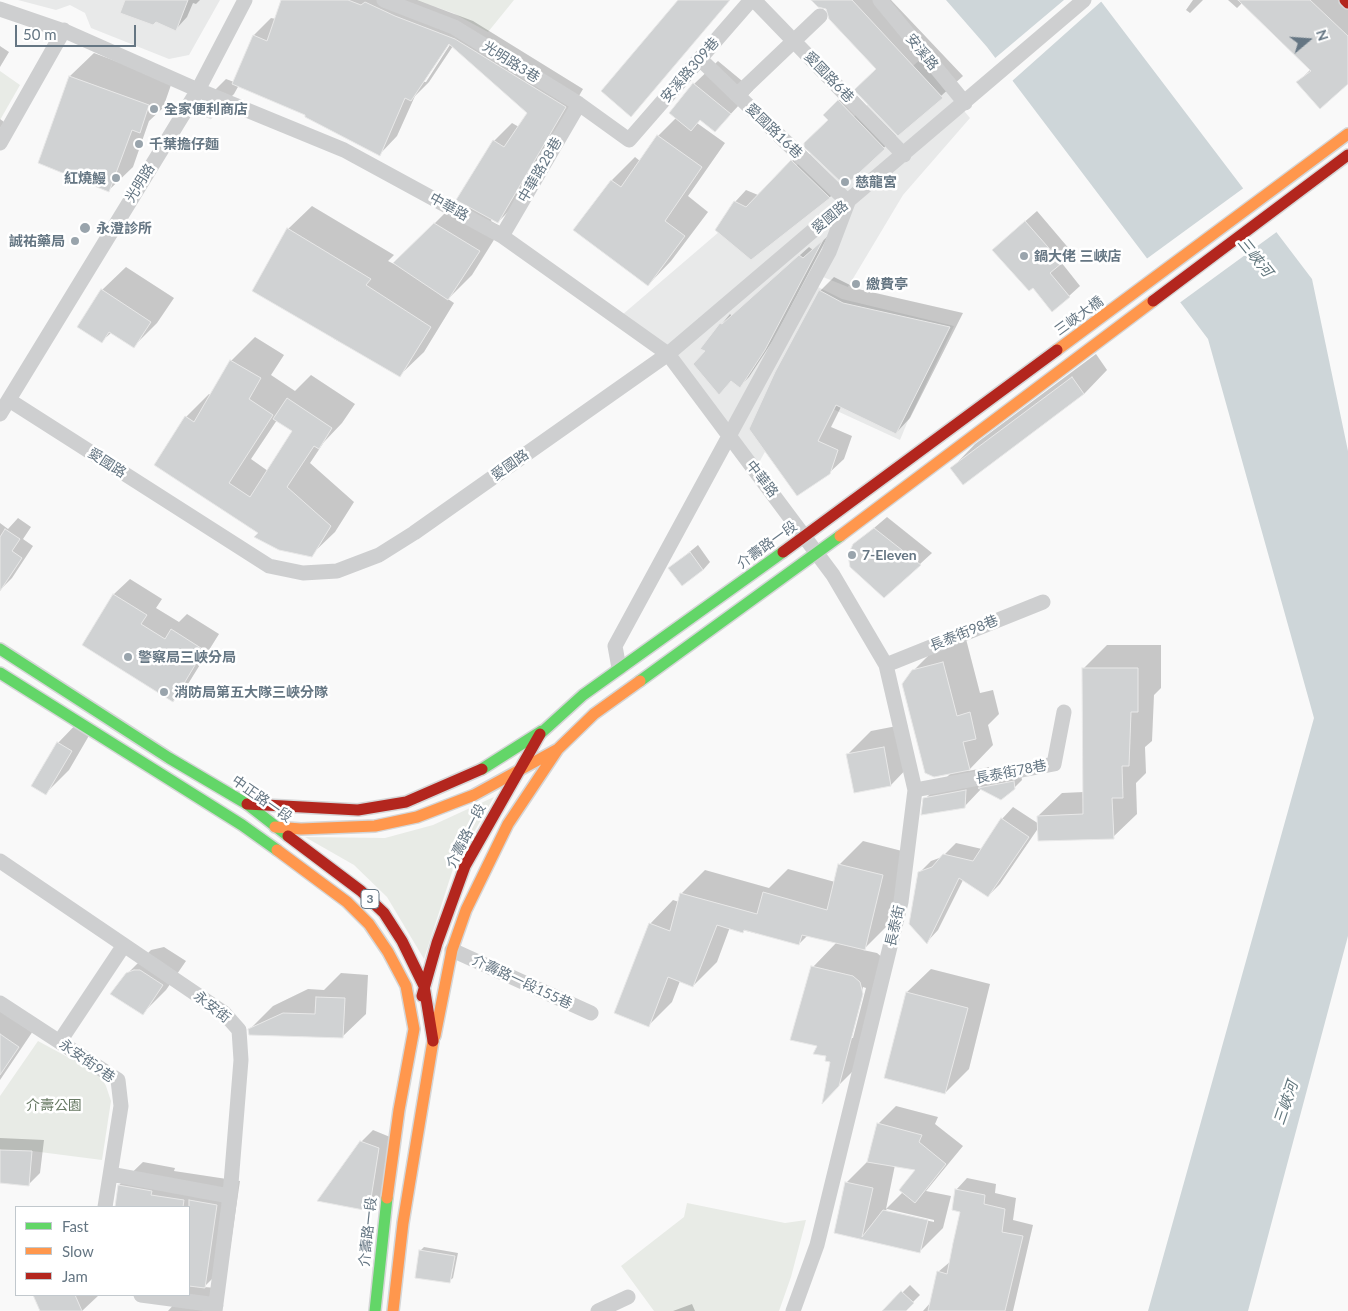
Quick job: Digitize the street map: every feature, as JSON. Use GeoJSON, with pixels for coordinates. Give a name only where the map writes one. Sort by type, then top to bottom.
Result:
{"type":"FeatureCollection","features":[{"type":"Feature","properties":{"kind":"main road"},"geometry":{"type":"LineString","coordinates":[[1345,0],[1348,3]]}},
{"type":"Feature","properties":{"kind":"main road","name":"三峽大橋"},"geometry":{"type":"LineString","coordinates":[[826,521],[1348,134]]}},
{"type":"Feature","properties":{"kind":"main road"},"geometry":{"type":"LineString","coordinates":[[434,1038],[452,950],[466,910],[487,865],[508,824],[558,749],[594,714],[838,537],[1348,155]]}},
{"type":"Feature","properties":{"kind":"main road","name":"介壽路一段"},"geometry":{"type":"LineString","coordinates":[[375,1311],[386,1204],[399,1110],[424,986],[437,943],[465,866],[518,771],[542,731],[583,695],[826,521]]}},
{"type":"Feature","properties":{"kind":"main road","name":"中正路一段"},"geometry":{"type":"LineString","coordinates":[[0,649],[169,758],[247,804],[361,891],[384,913],[402,941],[424,986],[434,1038]]}},
{"type":"Feature","properties":{"kind":"main road","name":"3"},"geometry":{"type":"LineString","coordinates":[[0,674],[242,825],[347,902],[369,924],[388,952],[406,986],[414,1030]]}},
{"type":"Feature","properties":{"kind":"main road"},"geometry":{"type":"LineString","coordinates":[[46,703],[57,686]]}},
{"type":"Feature","properties":{"kind":"main road"},"geometry":{"type":"LineString","coordinates":[[247,804],[358,810],[406,802],[466,778],[496,762],[542,731]]}},
{"type":"Feature","properties":{"kind":"main road"},"geometry":{"type":"LineString","coordinates":[[242,825],[340,829],[375,826],[401,821],[417,817],[474,795],[558,749]]}},
{"type":"Feature","properties":{"kind":"main road","name":"3"},"geometry":{"type":"LineString","coordinates":[[393,1311],[403,1223],[434,1038]]}},
{"type":"Feature","properties":{"kind":"street","name":"光明路"},"geometry":{"type":"LineString","coordinates":[[0,414],[198,90],[245,0]]}},
{"type":"Feature","properties":{"kind":"street","name":"光明路3巷"},"geometry":{"type":"LineString","coordinates":[[384,0],[454,27],[579,104],[629,140]]}},
{"type":"Feature","properties":{"kind":"street","name":"愛國路6巷"},"geometry":{"type":"LineString","coordinates":[[752,0],[904,154]]}},
{"type":"Feature","properties":{"kind":"street","name":"安溪路309巷"},"geometry":{"type":"LineString","coordinates":[[629,140],[752,0]]}},
{"type":"Feature","properties":{"kind":"street","name":"安溪路"},"geometry":{"type":"LineString","coordinates":[[880,0],[965,104]]}},
{"type":"Feature","properties":{"kind":"street","name":"愛國路"},"geometry":{"type":"LineString","coordinates":[[9,400],[269,566],[303,573],[337,571],[379,555],[414,533],[668,354],[965,104],[1084,0]]}},
{"type":"Feature","properties":{"kind":"street","name":"中華路"},"geometry":{"type":"LineString","coordinates":[[0,9],[64,30],[198,90],[344,150],[502,236],[668,354],[818,551]]}},
{"type":"Feature","properties":{"kind":"street"},"geometry":{"type":"LineString","coordinates":[[737,95],[820,16]]}},
{"type":"Feature","properties":{"kind":"street"},"geometry":{"type":"LineString","coordinates":[[0,143],[64,30]]}},
{"type":"Feature","properties":{"kind":"street","name":"愛國路16巷"},"geometry":{"type":"LineString","coordinates":[[700,59],[848,202]]}},
{"type":"Feature","properties":{"kind":"street","name":"中華路28巷"},"geometry":{"type":"LineString","coordinates":[[502,236],[579,104]]}},
{"type":"Feature","properties":{"kind":"street"},"geometry":{"type":"LineString","coordinates":[[620,668],[615,646],[728,435],[762,379],[830,252],[848,202]]}},
{"type":"Feature","properties":{"kind":"street","name":"長泰街"},"geometry":{"type":"LineString","coordinates":[[793,1311],[817,1245],[901,902],[915,790],[886,664],[818,551]]}},
{"type":"Feature","properties":{"kind":"street","name":"長泰街98巷"},"geometry":{"type":"LineString","coordinates":[[886,664],[1043,602]]}},
{"type":"Feature","properties":{"kind":"street","name":"長泰街78巷"},"geometry":{"type":"LineString","coordinates":[[915,790],[1054,764],[1064,712]]}},
{"type":"Feature","properties":{"kind":"street","name":"永安街"},"geometry":{"type":"LineString","coordinates":[[0,860],[224,1013],[239,1030],[241,1060],[230,1196],[216,1308]]}},
{"type":"Feature","properties":{"kind":"street"},"geometry":{"type":"LineString","coordinates":[[60,1041],[124,946]]}},
{"type":"Feature","properties":{"kind":"street","name":"介壽路一段155巷"},"geometry":{"type":"LineString","coordinates":[[452,950],[591,1014]]}},
{"type":"Feature","properties":{"kind":"street","name":"永安街9巷"},"geometry":{"type":"LineString","coordinates":[[0,1003],[118,1080],[122,1106],[105,1206]]}},
{"type":"Feature","properties":{"kind":"street"},"geometry":{"type":"LineString","coordinates":[[111,1174],[230,1196]]}},
{"type":"Feature","properties":{"kind":"street"},"geometry":{"type":"LineString","coordinates":[[147,1296],[216,1308]]}},
{"type":"Feature","properties":{"kind":"street"},"geometry":{"type":"LineString","coordinates":[[598,1311],[628,1297]]}},
{"type":"Feature","properties":{"kind":"shaded area"},"geometry":{"type":"Polygon","coordinates":[[[18,0],[220,0],[189,55],[169,59],[91,28],[85,13],[70,5],[56,10],[18,0]]]}},
{"type":"Feature","properties":{"kind":"shaded area"},"geometry":{"type":"Polygon","coordinates":[[[921,59],[970,118],[903,195],[848,287],[823,277],[818,287],[842,299],[954,326],[900,440],[798,393],[757,466],[668,348],[622,315],[921,59]]]}},
{"type":"Feature","properties":{"kind":"green space"},"geometry":{"type":"Polygon","coordinates":[[[416,0],[514,0],[488,32],[453,13],[416,0]]]}},
{"type":"Feature","properties":{"kind":"green space"},"geometry":{"type":"Polygon","coordinates":[[[0,71],[20,85],[0,120],[0,71]]]}},
{"type":"Feature","properties":{"kind":"green space"},"geometry":{"type":"Polygon","coordinates":[[[494,797],[453,869],[424,959],[387,897],[354,865],[305,837],[385,838],[433,825],[494,797]]]}},
{"type":"Feature","properties":{"kind":"green space","name":"介壽公園"},"geometry":{"type":"Polygon","coordinates":[[[38,1041],[99,1074],[106,1086],[111,1101],[102,1160],[32,1151],[0,1150],[0,1096],[38,1041]]]}},
{"type":"Feature","properties":{"kind":"green space"},"geometry":{"type":"Polygon","coordinates":[[[687,1203],[785,1223],[806,1220],[791,1277],[779,1311],[654,1311],[621,1266],[684,1217],[687,1203]]]}},
{"type":"Feature","properties":{"kind":"water","name":"三峽河"},"geometry":{"type":"Polygon","coordinates":[[[946,0],[1100,0],[1312,279],[1348,451],[1348,936],[1248,1311],[1148,1311],[1314,718],[1208,339],[987,47],[946,0]]]}},
{"type":"Feature","properties":{"kind":"pier"},"geometry":{"type":"Polygon","coordinates":[[[1064,0],[1103,0],[1011,82],[994,59],[1064,0]]]}},
{"type":"Feature","properties":{"kind":"pier"},"geometry":{"type":"Polygon","coordinates":[[[1245,187],[1278,231],[1178,304],[1145,260],[1245,187]]]}},
{"type":"Feature","properties":{"kind":"building"},"geometry":{"type":"Polygon","coordinates":[[[125,0],[188,0],[176,31],[156,22],[153,25],[120,13],[125,0]]]}},
{"type":"Feature","properties":{"kind":"building"},"geometry":{"type":"Polygon","coordinates":[[[281,0],[348,0],[361,5],[365,2],[395,16],[455,39],[566,107],[498,223],[456,200],[493,140],[504,147],[527,113],[449,44],[411,101],[405,98],[380,156],[305,117],[305,115],[232,84],[253,35],[267,41],[281,0]]]}},
{"type":"Feature","properties":{"kind":"building"},"geometry":{"type":"Polygon","coordinates":[[[678,0],[730,0],[631,117],[601,91],[678,0]]]}},
{"type":"Feature","properties":{"kind":"building"},"geometry":{"type":"Polygon","coordinates":[[[811,0],[852,0],[943,98],[898,136],[854,90],[876,69],[829,19],[826,9],[818,7],[811,0]]]}},
{"type":"Feature","properties":{"kind":"building"},"geometry":{"type":"Polygon","coordinates":[[[1238,0],[1310,0],[1348,36],[1348,84],[1320,109],[1296,82],[1311,71],[1238,0]]]}},
{"type":"Feature","properties":{"kind":"building"},"geometry":{"type":"Polygon","coordinates":[[[69,76],[149,105],[140,133],[132,130],[109,192],[38,163],[69,76]]]}},
{"type":"Feature","properties":{"kind":"building"},"geometry":{"type":"Polygon","coordinates":[[[693,83],[731,114],[715,132],[700,120],[691,131],[669,113],[693,83]]]}},
{"type":"Feature","properties":{"kind":"building"},"geometry":{"type":"Polygon","coordinates":[[[838,100],[885,149],[845,186],[804,147],[804,143],[828,120],[823,115],[838,100]]]}},
{"type":"Feature","properties":{"kind":"building"},"geometry":{"type":"Polygon","coordinates":[[[202,102],[217,108],[211,119],[195,112],[202,102]]]}},
{"type":"Feature","properties":{"kind":"building"},"geometry":{"type":"Polygon","coordinates":[[[657,135],[702,167],[665,221],[685,236],[648,286],[573,230],[611,180],[621,187],[657,135]]]}},
{"type":"Feature","properties":{"kind":"building"},"geometry":{"type":"Polygon","coordinates":[[[791,160],[830,198],[751,260],[715,230],[734,201],[746,207],[791,160]]]}},
{"type":"Feature","properties":{"kind":"building"},"geometry":{"type":"Polygon","coordinates":[[[1025,221],[1062,263],[1050,273],[1070,297],[1052,312],[1033,288],[1029,291],[992,250],[1025,221]]]}},
{"type":"Feature","properties":{"kind":"building"},"geometry":{"type":"Polygon","coordinates":[[[434,223],[480,251],[448,300],[393,263],[434,223]]]}},
{"type":"Feature","properties":{"kind":"building"},"geometry":{"type":"Polygon","coordinates":[[[287,228],[371,279],[366,285],[431,327],[400,377],[252,291],[287,228]]]}},
{"type":"Feature","properties":{"kind":"building"},"geometry":{"type":"Polygon","coordinates":[[[823,240],[765,350],[740,388],[731,381],[719,395],[693,364],[705,351],[700,349],[720,323],[722,324],[799,255],[803,258],[823,240]]]}},
{"type":"Feature","properties":{"kind":"building"},"geometry":{"type":"Polygon","coordinates":[[[101,289],[151,322],[134,348],[109,332],[102,343],[77,327],[101,289]]]}},
{"type":"Feature","properties":{"kind":"building"},"geometry":{"type":"Polygon","coordinates":[[[819,290],[843,303],[950,327],[896,434],[836,405],[818,441],[838,450],[830,474],[797,496],[749,429],[775,372],[819,290]]]}},
{"type":"Feature","properties":{"kind":"building"},"geometry":{"type":"Polygon","coordinates":[[[230,360],[261,378],[249,399],[273,415],[229,483],[250,497],[292,431],[273,419],[287,398],[332,428],[319,449],[314,446],[287,487],[331,526],[312,557],[279,550],[254,537],[258,533],[154,465],[185,416],[194,422],[230,360]]]}},
{"type":"Feature","properties":{"kind":"building"},"geometry":{"type":"Polygon","coordinates":[[[1072,377],[1084,394],[963,485],[950,468],[1072,377]]]}},
{"type":"Feature","properties":{"kind":"building"},"geometry":{"type":"Polygon","coordinates":[[[874,528],[921,565],[884,598],[850,567],[848,555],[853,544],[874,528]]]}},
{"type":"Feature","properties":{"kind":"building"},"geometry":{"type":"Polygon","coordinates":[[[5,529],[20,539],[12,551],[22,558],[0,591],[0,537],[5,529]]]}},
{"type":"Feature","properties":{"kind":"building"},"geometry":{"type":"Polygon","coordinates":[[[690,552],[703,570],[682,586],[668,568],[690,552]]]}},
{"type":"Feature","properties":{"kind":"building"},"geometry":{"type":"Polygon","coordinates":[[[113,594],[147,615],[141,624],[165,639],[171,629],[204,650],[173,702],[82,645],[113,594]]]}},
{"type":"Feature","properties":{"kind":"building"},"geometry":{"type":"Polygon","coordinates":[[[943,662],[957,716],[970,712],[976,739],[963,742],[970,770],[934,777],[925,773],[902,684],[912,670],[943,662]]]}},
{"type":"Feature","properties":{"kind":"building"},"geometry":{"type":"Polygon","coordinates":[[[1082,668],[1138,668],[1138,712],[1131,712],[1129,766],[1122,766],[1123,798],[1112,798],[1114,839],[1038,841],[1037,816],[1083,814],[1082,668]]]}},
{"type":"Feature","properties":{"kind":"building"},"geometry":{"type":"Polygon","coordinates":[[[57,742],[72,751],[46,795],[31,786],[57,742]]]}},
{"type":"Feature","properties":{"kind":"building"},"geometry":{"type":"Polygon","coordinates":[[[884,747],[891,786],[854,793],[846,754],[884,747]]]}},
{"type":"Feature","properties":{"kind":"building"},"geometry":{"type":"Polygon","coordinates":[[[1014,781],[1015,789],[1001,800],[978,788],[1014,781]]]}},
{"type":"Feature","properties":{"kind":"building"},"geometry":{"type":"Polygon","coordinates":[[[966,790],[965,808],[921,815],[923,798],[966,790]]]}},
{"type":"Feature","properties":{"kind":"building"},"geometry":{"type":"Polygon","coordinates":[[[1001,818],[1029,837],[988,897],[959,878],[927,944],[909,924],[918,872],[932,867],[943,854],[973,861],[1001,818]]]}},
{"type":"Feature","properties":{"kind":"building"},"geometry":{"type":"Polygon","coordinates":[[[838,864],[883,875],[865,950],[802,935],[799,945],[744,930],[743,933],[717,925],[693,987],[668,977],[649,1027],[614,1013],[649,923],[670,931],[680,893],[757,914],[763,892],[827,910],[838,864]]]}},
{"type":"Feature","properties":{"kind":"building"},"geometry":{"type":"Polygon","coordinates":[[[811,966],[853,976],[860,982],[863,994],[839,1086],[822,1104],[830,1062],[825,1061],[826,1056],[813,1054],[817,1046],[790,1040],[811,966]]]}},
{"type":"Feature","properties":{"kind":"building"},"geometry":{"type":"Polygon","coordinates":[[[140,970],[163,985],[143,1015],[110,994],[126,973],[140,970]]]}},
{"type":"Feature","properties":{"kind":"building"},"geometry":{"type":"Polygon","coordinates":[[[906,992],[968,1008],[945,1094],[884,1078],[906,992]]]}},
{"type":"Feature","properties":{"kind":"building"},"geometry":{"type":"Polygon","coordinates":[[[316,997],[345,998],[343,1038],[249,1035],[248,1029],[283,1013],[315,1014],[316,997]]]}},
{"type":"Feature","properties":{"kind":"building"},"geometry":{"type":"Polygon","coordinates":[[[0,1034],[19,1047],[0,1075],[0,1034]]]}},
{"type":"Feature","properties":{"kind":"building"},"geometry":{"type":"Polygon","coordinates":[[[877,1123],[922,1135],[919,1142],[946,1164],[915,1203],[899,1190],[915,1170],[867,1162],[877,1123]]]}},
{"type":"Feature","properties":{"kind":"building"},"geometry":{"type":"Polygon","coordinates":[[[360,1141],[379,1148],[369,1211],[317,1201],[360,1141]]]}},
{"type":"Feature","properties":{"kind":"building"},"geometry":{"type":"Polygon","coordinates":[[[0,1150],[32,1151],[29,1186],[0,1183],[0,1150]]]}},
{"type":"Feature","properties":{"kind":"building"},"geometry":{"type":"Polygon","coordinates":[[[845,1182],[873,1188],[862,1237],[883,1210],[928,1220],[920,1253],[834,1233],[845,1182]]]}},
{"type":"Feature","properties":{"kind":"building"},"geometry":{"type":"Polygon","coordinates":[[[118,1185],[152,1191],[151,1195],[184,1200],[183,1206],[115,1206],[118,1185]]]}},
{"type":"Feature","properties":{"kind":"building"},"geometry":{"type":"Polygon","coordinates":[[[955,1189],[985,1195],[984,1204],[1005,1209],[1002,1232],[1023,1236],[1005,1311],[928,1311],[937,1271],[947,1274],[960,1212],[952,1210],[955,1189]]]}},
{"type":"Feature","properties":{"kind":"building"},"geometry":{"type":"Polygon","coordinates":[[[189,1200],[217,1205],[205,1288],[190,1286],[189,1200]]]}},
{"type":"Feature","properties":{"kind":"building"},"geometry":{"type":"Polygon","coordinates":[[[419,1250],[455,1256],[450,1283],[415,1278],[419,1250]]]}},
{"type":"Feature","properties":{"kind":"building"},"geometry":{"type":"Polygon","coordinates":[[[901,1291],[914,1303],[906,1311],[882,1311],[901,1291]]]}},
{"type":"Feature","properties":{"kind":"building"},"geometry":{"type":"Polygon","coordinates":[[[33,1296],[75,1296],[82,1311],[40,1311],[33,1296]]]}},
{"type":"Feature","properties":{"kind":"traffic: fast"},"geometry":{"type":"LineString","coordinates":[[640,681],[840,536]]}},
{"type":"Feature","properties":{"kind":"traffic: fast"},"geometry":{"type":"LineString","coordinates":[[540,734],[583,695],[783,552]]}},
{"type":"Feature","properties":{"kind":"traffic: fast"},"geometry":{"type":"LineString","coordinates":[[0,649],[169,758],[247,804],[288,836]]}},
{"type":"Feature","properties":{"kind":"traffic: fast"},"geometry":{"type":"LineString","coordinates":[[0,673],[242,825],[277,850]]}},
{"type":"Feature","properties":{"kind":"traffic: fast"},"geometry":{"type":"LineString","coordinates":[[482,769],[542,731]]}},
{"type":"Feature","properties":{"kind":"traffic: fast"},"geometry":{"type":"LineString","coordinates":[[375,1311],[387,1198]]}},
{"type":"Feature","properties":{"kind":"traffic: slow"},"geometry":{"type":"LineString","coordinates":[[1057,350],[1348,134]]}},
{"type":"Feature","properties":{"kind":"traffic: slow"},"geometry":{"type":"LineString","coordinates":[[840,536],[1153,301]]}},
{"type":"Feature","properties":{"kind":"traffic: slow"},"geometry":{"type":"LineString","coordinates":[[435,1036],[452,950],[466,910],[508,824],[558,749],[594,714],[640,681]]}},
{"type":"Feature","properties":{"kind":"traffic: slow"},"geometry":{"type":"LineString","coordinates":[[275,827],[301,829],[375,826],[417,817],[474,795],[558,749]]}},
{"type":"Feature","properties":{"kind":"traffic: slow"},"geometry":{"type":"LineString","coordinates":[[277,850],[347,902],[369,924],[388,952],[406,986],[414,1029],[399,1110],[387,1198]]}},
{"type":"Feature","properties":{"kind":"traffic: slow"},"geometry":{"type":"LineString","coordinates":[[393,1311],[403,1223],[433,1041]]}},
{"type":"Feature","properties":{"kind":"traffic: jam"},"geometry":{"type":"LineString","coordinates":[[1345,0],[1348,3]]}},
{"type":"Feature","properties":{"kind":"traffic: jam"},"geometry":{"type":"LineString","coordinates":[[1153,301],[1348,155]]}},
{"type":"Feature","properties":{"kind":"traffic: jam"},"geometry":{"type":"LineString","coordinates":[[783,552],[1057,350]]}},
{"type":"Feature","properties":{"kind":"traffic: jam"},"geometry":{"type":"LineString","coordinates":[[422,996],[437,943],[465,866],[540,734]]}},
{"type":"Feature","properties":{"kind":"traffic: jam"},"geometry":{"type":"LineString","coordinates":[[247,804],[358,810],[406,802],[482,769]]}},
{"type":"Feature","properties":{"kind":"traffic: jam"},"geometry":{"type":"LineString","coordinates":[[288,836],[361,891],[384,913],[402,941],[424,986],[433,1041]]}},
{"type":"Feature","properties":{"kind":"place","name":"全家便利商店"},"geometry":{"type":"Point","coordinates":[154,109]}},
{"type":"Feature","properties":{"kind":"place","name":"千葉擔仔麵"},"geometry":{"type":"Point","coordinates":[139,144]}},
{"type":"Feature","properties":{"kind":"place","name":"紅燒鰻"},"geometry":{"type":"Point","coordinates":[116,178]}},
{"type":"Feature","properties":{"kind":"place","name":"慈龍宮"},"geometry":{"type":"Point","coordinates":[845,182]}},
{"type":"Feature","properties":{"kind":"place","name":"永澄診所"},"geometry":{"type":"Point","coordinates":[85,228]}},
{"type":"Feature","properties":{"kind":"place","name":"誠祐藥局"},"geometry":{"type":"Point","coordinates":[75,241]}},
{"type":"Feature","properties":{"kind":"place","name":"鍋大佬 三峽店"},"geometry":{"type":"Point","coordinates":[1024,256]}},
{"type":"Feature","properties":{"kind":"place","name":"繳費亭"},"geometry":{"type":"Point","coordinates":[856,284]}},
{"type":"Feature","properties":{"kind":"place","name":"7-Eleven"},"geometry":{"type":"Point","coordinates":[852,555]}},
{"type":"Feature","properties":{"kind":"place","name":"警察局三峽分局"},"geometry":{"type":"Point","coordinates":[128,657]}},
{"type":"Feature","properties":{"kind":"place","name":"消防局第五大隊三峽分隊"},"geometry":{"type":"Point","coordinates":[164,692]}}]}
